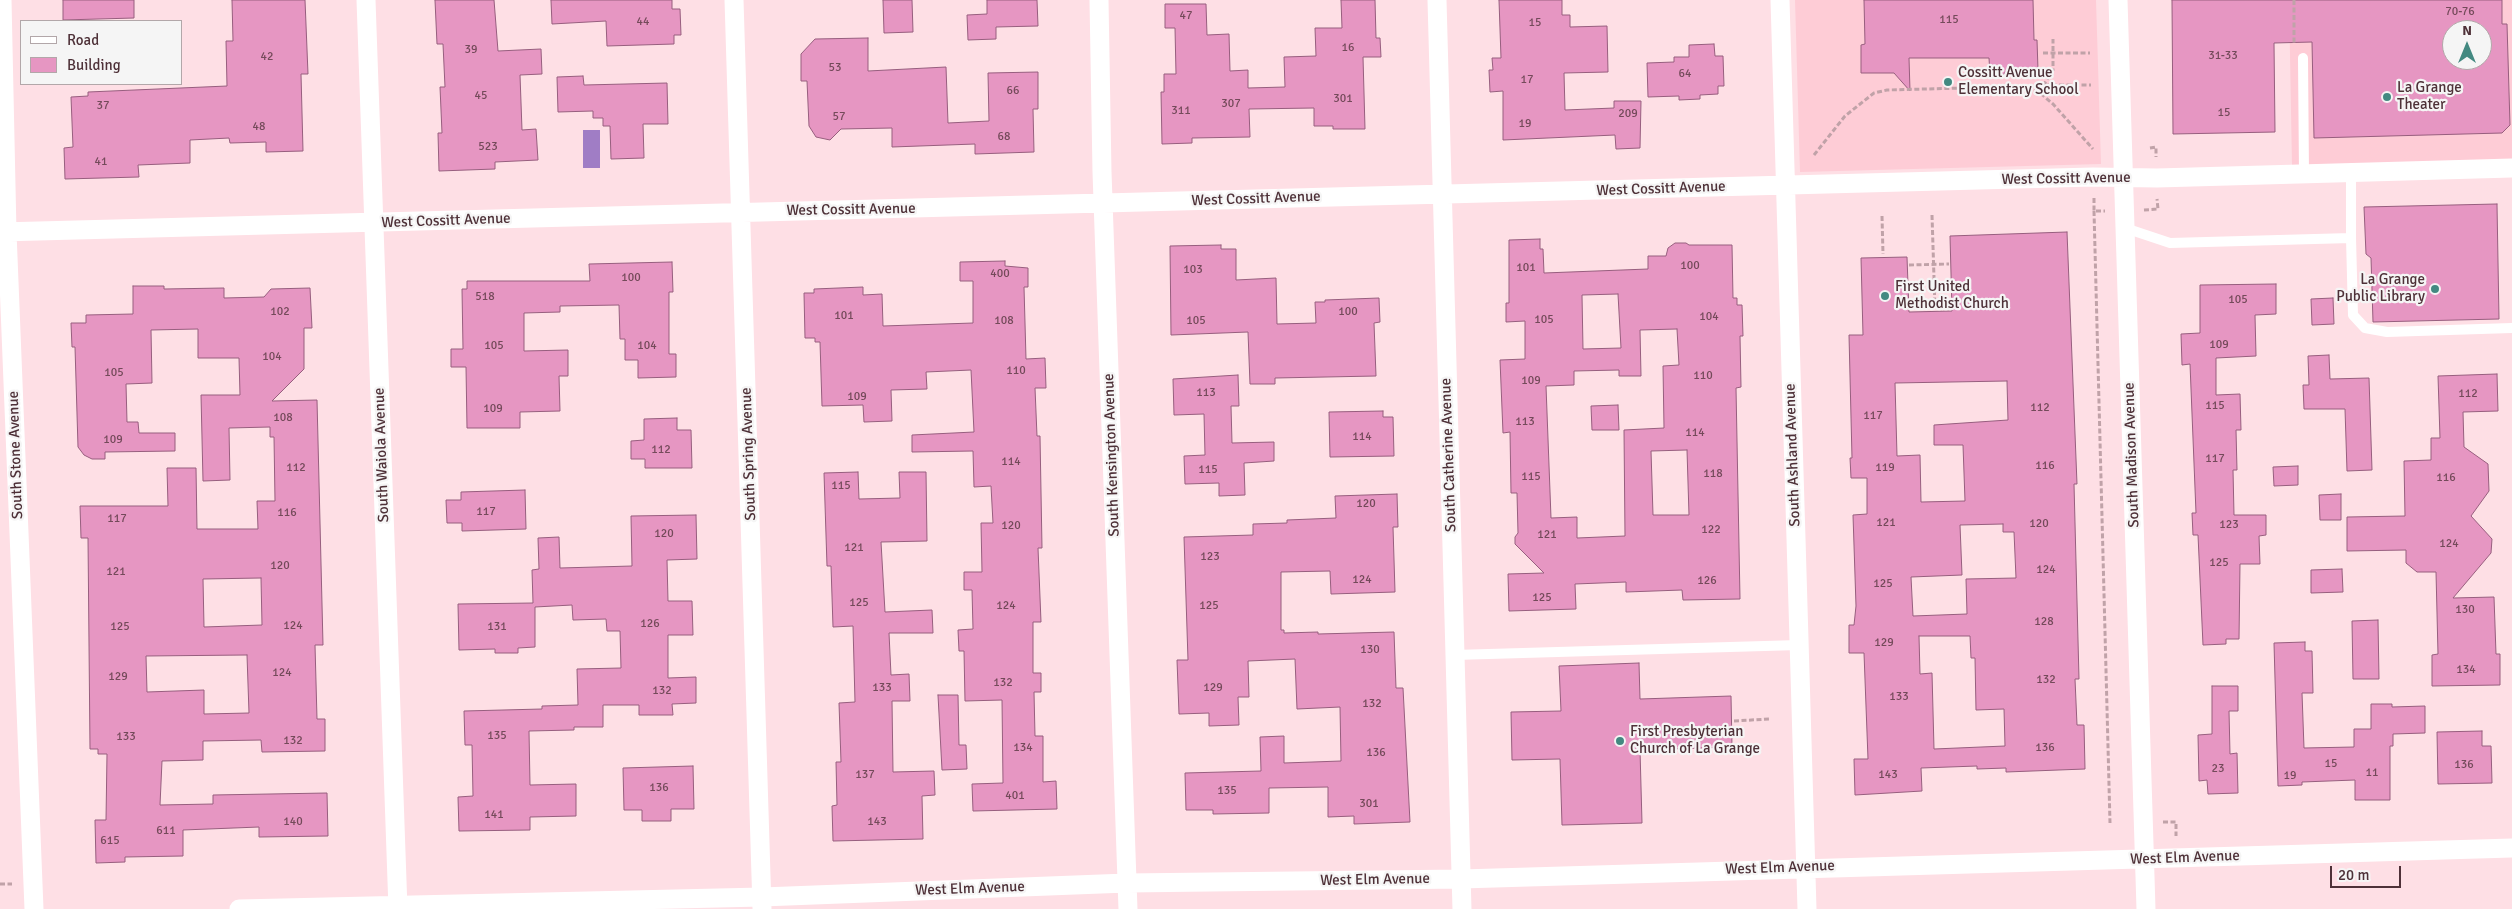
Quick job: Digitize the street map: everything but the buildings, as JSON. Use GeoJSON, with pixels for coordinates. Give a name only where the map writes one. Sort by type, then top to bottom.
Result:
{"type":"FeatureCollection","features":[{"type":"Feature","properties":{"kind":"street","name":"South Stone Avenue"},"geometry":{"type":"LineString","coordinates":[[2,0],[4,232],[34,909]]}},
{"type":"Feature","properties":{"kind":"street","name":"South Waiola Avenue"},"geometry":{"type":"LineString","coordinates":[[366,0],[398,908]]}},
{"type":"Feature","properties":{"kind":"street","name":"South Spring Avenue"},"geometry":{"type":"LineString","coordinates":[[734,0],[762,903]]}},
{"type":"Feature","properties":{"kind":"street","name":"South Kensington Avenue"},"geometry":{"type":"LineString","coordinates":[[1098,0],[1103,203],[1128,909]]}},
{"type":"Feature","properties":{"kind":"street","name":"South Catherine Avenue"},"geometry":{"type":"LineString","coordinates":[[1438,0],[1462,909]]}},
{"type":"Feature","properties":{"kind":"street","name":"South Ashland Avenue"},"geometry":{"type":"LineString","coordinates":[[1780,0],[1807,909]]}},
{"type":"Feature","properties":{"kind":"street","name":"South Madison Avenue"},"geometry":{"type":"LineString","coordinates":[[2118,0],[2146,909]]}},
{"type":"Feature","properties":{"kind":"street","name":"West Cossitt Avenue"},"geometry":{"type":"LineString","coordinates":[[4,232],[1785,185],[2512,168]]}},
{"type":"Feature","properties":{"kind":"street","name":"West Elm Avenue"},"geometry":{"type":"LineString","coordinates":[[239,909],[762,903],[1127,883],[1461,879],[1806,867],[2512,848]]}},
{"type":"Feature","properties":{"kind":"lane"},"geometry":{"type":"LineString","coordinates":[[2303,58],[2304,174]]}},
{"type":"Feature","properties":{"kind":"lane"},"geometry":{"type":"LineString","coordinates":[[2351,173],[2353,315],[2365,328],[2387,332],[2512,328]]}},
{"type":"Feature","properties":{"kind":"lane"},"geometry":{"type":"LineString","coordinates":[[2125,228],[2170,243],[2351,238]]}},
{"type":"Feature","properties":{"kind":"lane"},"geometry":{"type":"LineString","coordinates":[[1454,654],[1799,645]]}},
{"type":"Feature","properties":{"kind":"path"},"geometry":{"type":"LineString","coordinates":[[2294,0],[2294,43],[2303,58]]}},
{"type":"Feature","properties":{"kind":"path"},"geometry":{"type":"LineString","coordinates":[[2039,92],[2053,70],[2052,38]]}},
{"type":"Feature","properties":{"kind":"path"},"geometry":{"type":"LineString","coordinates":[[2043,53],[2090,53]]}},
{"type":"Feature","properties":{"kind":"path"},"geometry":{"type":"LineString","coordinates":[[2043,85],[2091,85]]}},
{"type":"Feature","properties":{"kind":"path"},"geometry":{"type":"LineString","coordinates":[[1814,155],[1845,116],[1874,93],[1887,90],[2003,87],[2039,92],[2053,104],[2093,150]]}},
{"type":"Feature","properties":{"kind":"path"},"geometry":{"type":"LineString","coordinates":[[2150,148],[2156,147],[2156,156]]}},
{"type":"Feature","properties":{"kind":"path"},"geometry":{"type":"LineString","coordinates":[[2094,198],[2110,822]]}},
{"type":"Feature","properties":{"kind":"path"},"geometry":{"type":"LineString","coordinates":[[2143,210],[2158,209]]}},
{"type":"Feature","properties":{"kind":"path"},"geometry":{"type":"LineString","coordinates":[[2094,211],[2108,211]]}},
{"type":"Feature","properties":{"kind":"path"},"geometry":{"type":"LineString","coordinates":[[1932,215],[1935,309]]}},
{"type":"Feature","properties":{"kind":"path"},"geometry":{"type":"LineString","coordinates":[[1882,216],[1883,254]]}},
{"type":"Feature","properties":{"kind":"path"},"geometry":{"type":"LineString","coordinates":[[1909,265],[1949,264]]}},
{"type":"Feature","properties":{"kind":"path"},"geometry":{"type":"LineString","coordinates":[[1734,721],[1768,720]]}},
{"type":"Feature","properties":{"kind":"path"},"geometry":{"type":"LineString","coordinates":[[2176,822],[2176,836]]}},
{"type":"Feature","properties":{"kind":"shaded area","name":"Cossitt Avenue Elementary School"},"geometry":{"type":"Polygon","coordinates":[[[1795,0],[2096,0],[2101,164],[1800,172],[1795,0]]]}},
{"type":"Feature","properties":{"kind":"shaded area"},"geometry":{"type":"Polygon","coordinates":[[[2289,0],[2512,0],[2512,162],[2292,166],[2289,0]]]}},
{"type":"Feature","properties":{"kind":"shaded area"},"geometry":{"type":"Polygon","coordinates":[[[583,130],[600,130],[600,168],[583,168],[583,130]]]}},
{"type":"Feature","properties":{"kind":"place","name":"Cossitt Avenue Elementary School"},"geometry":{"type":"Point","coordinates":[1948,82]}},
{"type":"Feature","properties":{"kind":"place","name":"La Grange Theater"},"geometry":{"type":"Point","coordinates":[2387,97]}},
{"type":"Feature","properties":{"kind":"place","name":"La Grange Public Library"},"geometry":{"type":"Point","coordinates":[2435,289]}},
{"type":"Feature","properties":{"kind":"place","name":"First United Methodist Church"},"geometry":{"type":"Point","coordinates":[1885,296]}},
{"type":"Feature","properties":{"kind":"place","name":"First Presbyterian Church of La Grange"},"geometry":{"type":"Point","coordinates":[1620,741]}}]}
